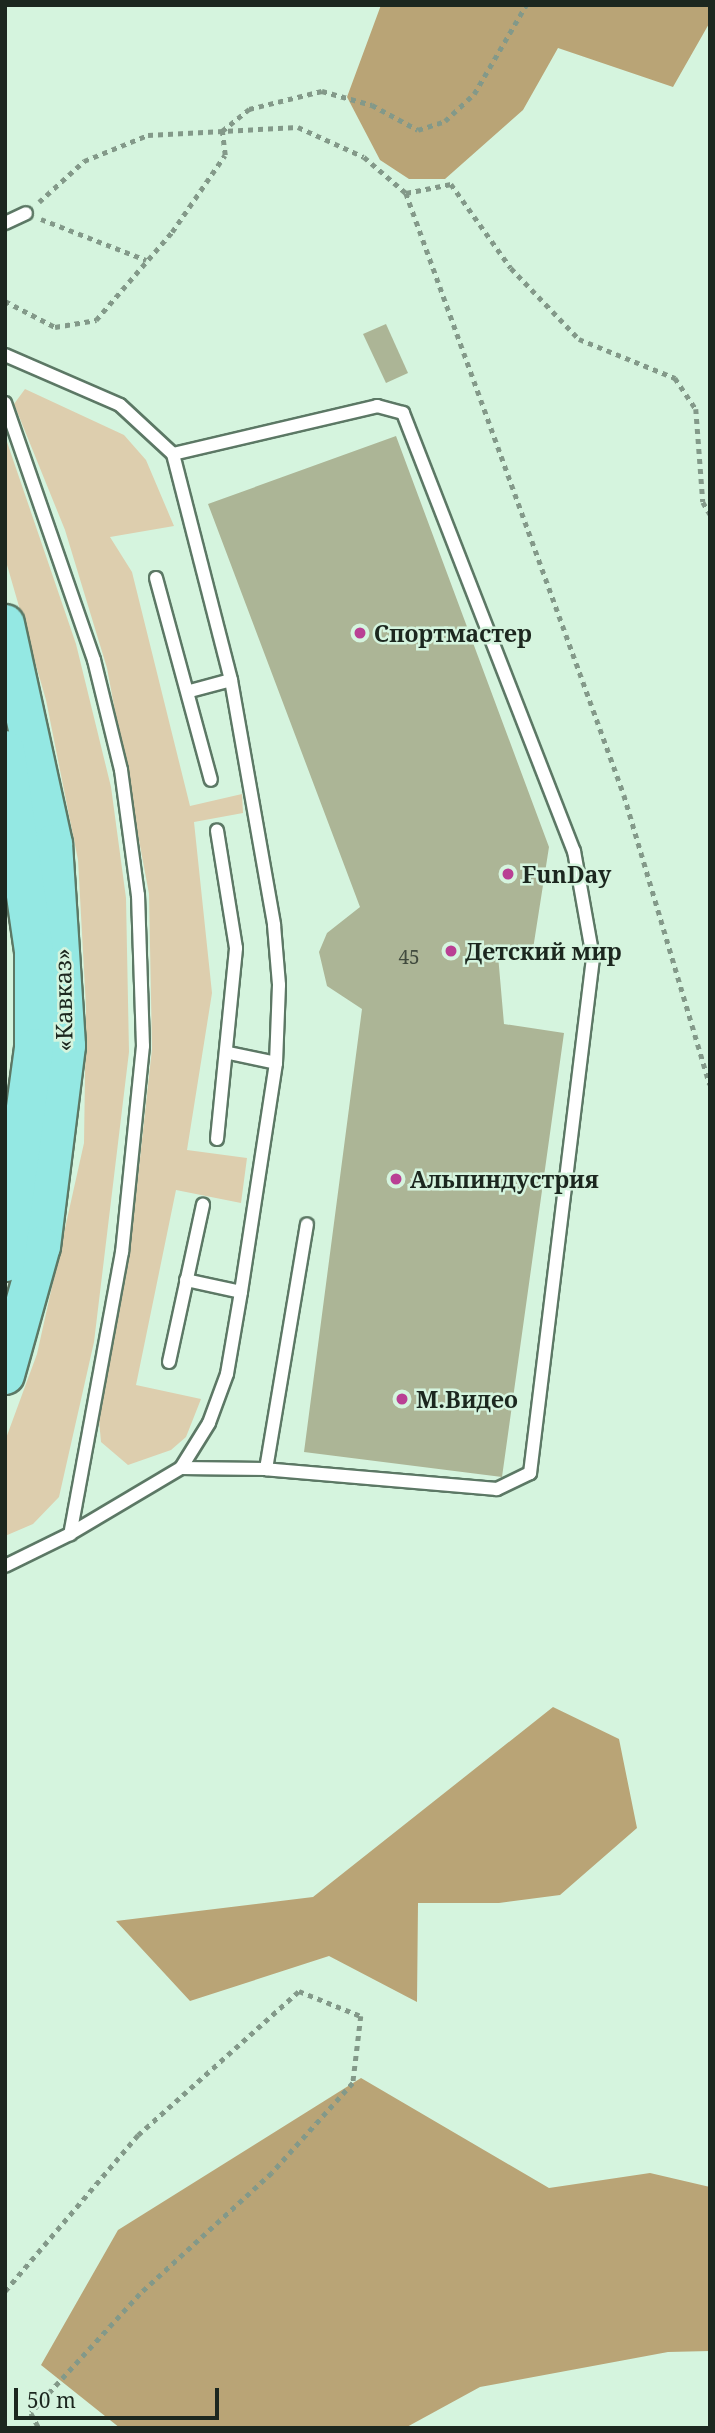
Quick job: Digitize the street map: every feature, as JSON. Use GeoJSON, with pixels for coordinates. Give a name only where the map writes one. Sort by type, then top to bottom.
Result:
{"type":"FeatureCollection","features":[{"type":"Feature","properties":{"kind":"main road","name":"«Кавказ»"},"geometry":{"type":"LineString","coordinates":[[5,624],[53,844],[66,1046],[41,1246],[5,1375]]}},
{"type":"Feature","properties":{"kind":"main road","name":"«Кавказ»"},"geometry":{"type":"LineString","coordinates":[[5,750],[34,951],[34,1007],[26,1141],[5,1262]]}},
{"type":"Feature","properties":{"kind":"lane"},"geometry":{"type":"LineString","coordinates":[[5,223],[26,213]]}},
{"type":"Feature","properties":{"kind":"lane"},"geometry":{"type":"LineString","coordinates":[[5,355],[120,405],[173,454],[231,680],[274,925],[276,1063],[227,1374],[181,1468]]}},
{"type":"Feature","properties":{"kind":"lane"},"geometry":{"type":"LineString","coordinates":[[5,404],[94,660],[121,770],[138,895],[143,1046],[122,1252],[71,1534]]}},
{"type":"Feature","properties":{"kind":"lane"},"geometry":{"type":"LineString","coordinates":[[5,1566],[71,1534],[181,1468],[266,1469],[497,1489],[530,1473],[593,958],[574,851],[403,414],[377,406],[173,454]]}},
{"type":"Feature","properties":{"kind":"lane"},"geometry":{"type":"LineString","coordinates":[[156,578],[190,691],[211,780]]}},
{"type":"Feature","properties":{"kind":"lane"},"geometry":{"type":"LineString","coordinates":[[190,691],[231,680]]}},
{"type":"Feature","properties":{"kind":"lane"},"geometry":{"type":"LineString","coordinates":[[217,831],[236,948],[229,1053],[217,1139]]}},
{"type":"Feature","properties":{"kind":"lane"},"geometry":{"type":"LineString","coordinates":[[229,1053],[276,1063]]}},
{"type":"Feature","properties":{"kind":"lane"},"geometry":{"type":"LineString","coordinates":[[169,1362],[203,1205]]}},
{"type":"Feature","properties":{"kind":"lane"},"geometry":{"type":"LineString","coordinates":[[266,1469],[307,1224]]}},
{"type":"Feature","properties":{"kind":"lane"},"geometry":{"type":"LineString","coordinates":[[186,1280],[241,1292]]}},
{"type":"Feature","properties":{"kind":"path"},"geometry":{"type":"LineString","coordinates":[[5,301],[55,327],[96,320],[146,260],[225,155],[222,131],[248,109],[322,91],[372,105],[418,131],[445,121],[474,94],[526,5]]}},
{"type":"Feature","properties":{"kind":"path"},"geometry":{"type":"LineString","coordinates":[[406,193],[451,184],[511,268],[579,339],[675,378],[696,409],[703,502],[710,514]]}},
{"type":"Feature","properties":{"kind":"path"},"geometry":{"type":"LineString","coordinates":[[26,213],[146,260]]}},
{"type":"Feature","properties":{"kind":"path"},"geometry":{"type":"LineString","coordinates":[[5,2291],[138,2135],[299,1991],[361,2016],[353,2083],[40,2403],[31,2413],[39,2428]]}},
{"type":"Feature","properties":{"kind":"shaded area"},"geometry":{"type":"Polygon","coordinates":[[[381,5],[710,5],[710,22],[673,87],[558,48],[523,110],[445,179],[409,179],[380,160],[347,97],[381,5]]]}},
{"type":"Feature","properties":{"kind":"shaded area"},"geometry":{"type":"Polygon","coordinates":[[[25,389],[124,435],[146,460],[174,526],[110,537],[132,572],[190,806],[242,794],[243,813],[194,822],[212,993],[187,1150],[247,1158],[241,1203],[176,1190],[136,1385],[201,1399],[186,1437],[171,1450],[128,1465],[101,1442],[99,1420],[129,1258],[152,1049],[149,894],[107,668],[65,530],[14,404],[25,389]]]}},
{"type":"Feature","properties":{"kind":"shaded area"},"geometry":{"type":"Polygon","coordinates":[[[5,436],[76,644],[111,787],[126,898],[129,1052],[94,1342],[59,1497],[33,1524],[5,1536],[5,1441],[37,1354],[84,1143],[86,1007],[78,860],[46,700],[5,558],[5,436]]]}},
{"type":"Feature","properties":{"kind":"shaded area"},"geometry":{"type":"Polygon","coordinates":[[[553,1707],[619,1739],[637,1828],[560,1895],[499,1903],[418,1903],[417,2002],[329,1956],[190,2001],[116,1921],[313,1897],[553,1707]]]}},
{"type":"Feature","properties":{"kind":"shaded area"},"geometry":{"type":"Polygon","coordinates":[[[361,2078],[549,2188],[650,2173],[710,2187],[710,2351],[668,2352],[480,2387],[405,2428],[120,2428],[41,2365],[118,2230],[361,2078]]]}},
{"type":"Feature","properties":{"kind":"building"},"geometry":{"type":"Polygon","coordinates":[[[386,324],[408,373],[386,383],[363,334],[386,324]]]}},
{"type":"Feature","properties":{"kind":"building"},"geometry":{"type":"Polygon","coordinates":[[[396,436],[549,847],[533,949],[498,955],[504,1024],[564,1033],[502,1477],[304,1452],[362,1009],[327,986],[319,952],[327,933],[360,907],[208,504],[396,436]]]}},
{"type":"Feature","properties":{"kind":"place","name":"Спортмастер"},"geometry":{"type":"Point","coordinates":[360,633]}},
{"type":"Feature","properties":{"kind":"place","name":"FunDay"},"geometry":{"type":"Point","coordinates":[508,874]}},
{"type":"Feature","properties":{"kind":"place","name":"Детский мир"},"geometry":{"type":"Point","coordinates":[451,951]}},
{"type":"Feature","properties":{"kind":"place","name":"Альпиндустрия"},"geometry":{"type":"Point","coordinates":[396,1179]}},
{"type":"Feature","properties":{"kind":"place","name":"М.Видео"},"geometry":{"type":"Point","coordinates":[402,1399]}}]}
